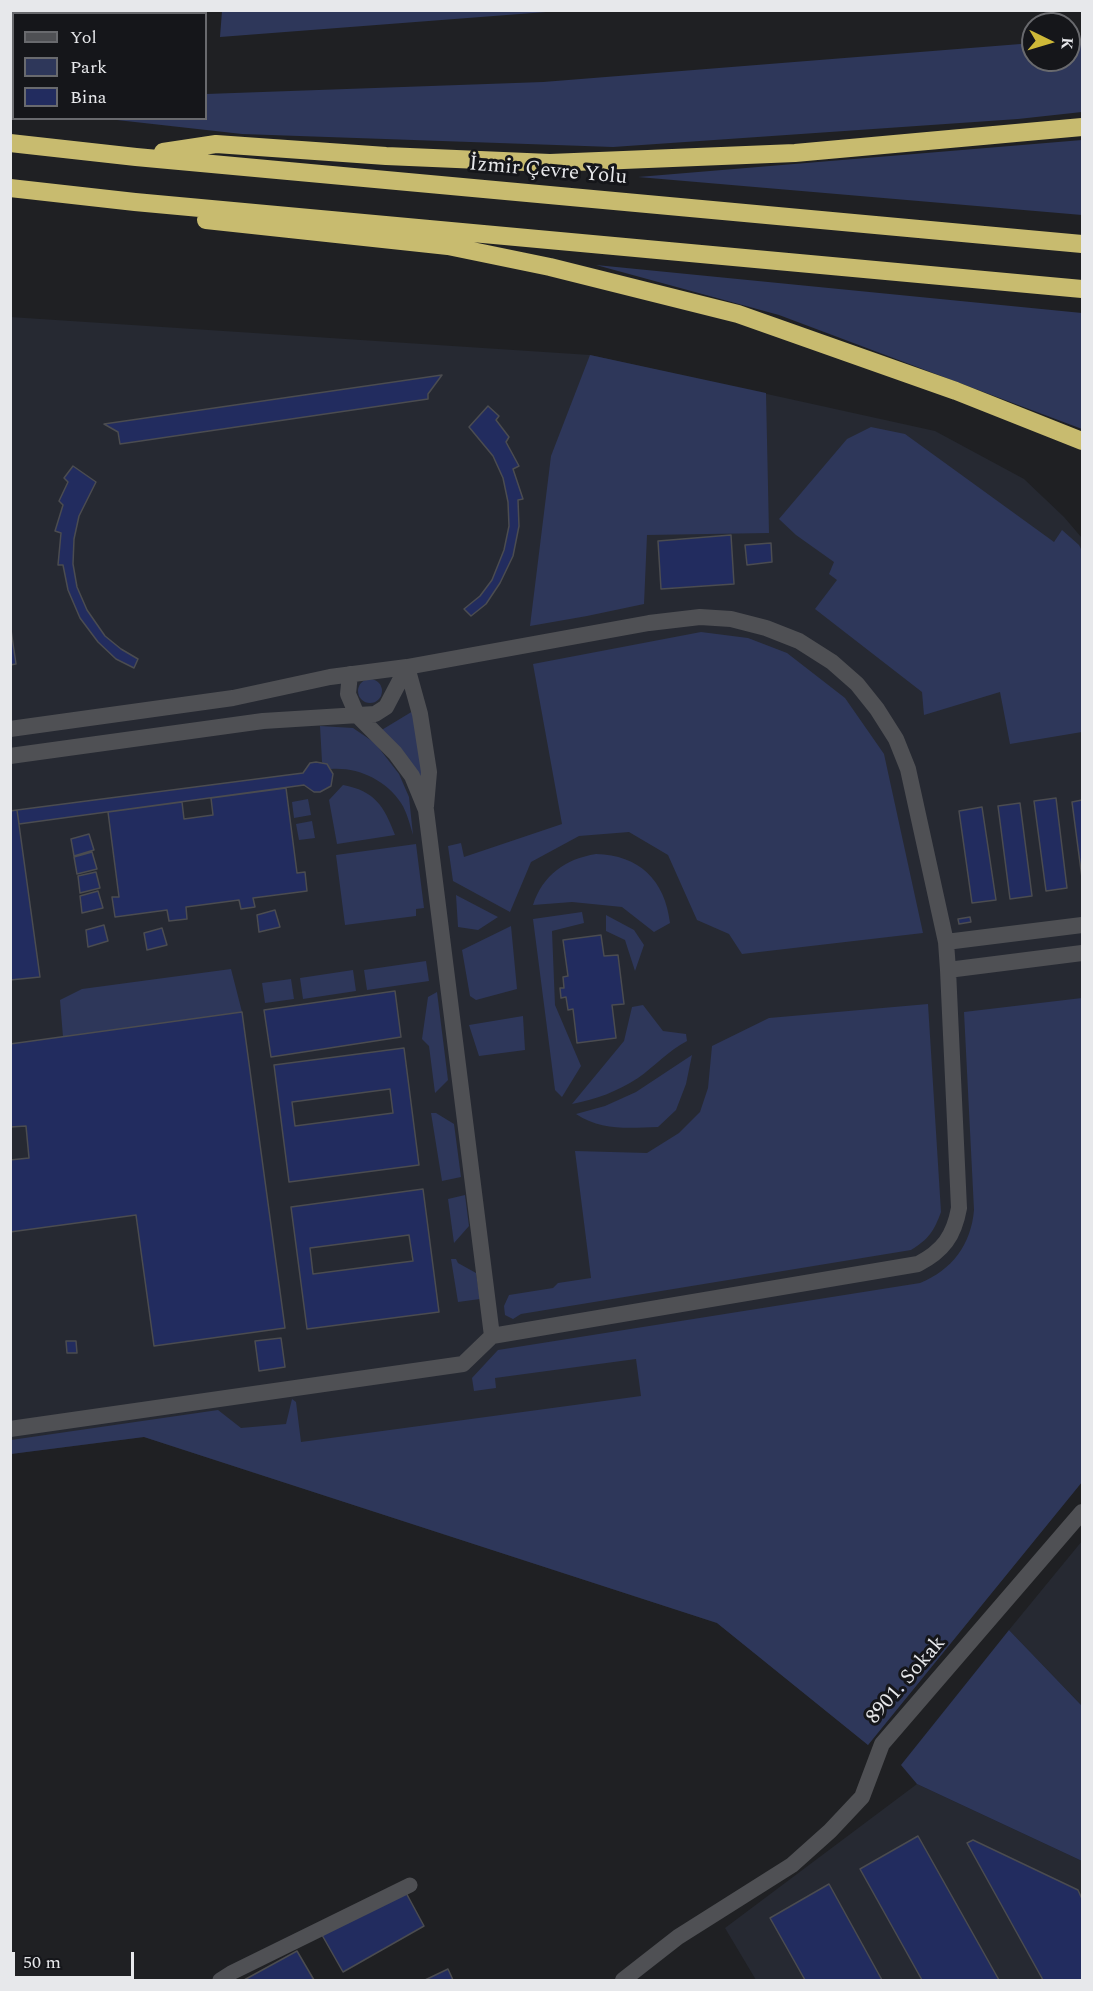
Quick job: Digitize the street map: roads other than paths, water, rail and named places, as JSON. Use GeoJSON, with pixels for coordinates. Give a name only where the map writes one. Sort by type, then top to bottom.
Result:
{"type":"FeatureCollection","features":[{"type":"Feature","properties":{"kind":"highway"},"geometry":{"type":"LineString","coordinates":[[136,157],[216,144],[386,156],[550,163],[795,153],[1083,128]]}},
{"type":"Feature","properties":{"kind":"highway","name":"İzmir Çevre Yolu"},"geometry":{"type":"LineString","coordinates":[[10,143],[136,157],[1083,244]]}},
{"type":"Feature","properties":{"kind":"highway"},"geometry":{"type":"LineString","coordinates":[[10,188],[135,202],[1083,289]]}},
{"type":"Feature","properties":{"kind":"highway"},"geometry":{"type":"LineString","coordinates":[[135,202],[199,219],[448,246],[561,269],[738,314],[956,392],[1083,441]]}},
{"type":"Feature","properties":{"kind":"street"},"geometry":{"type":"LineString","coordinates":[[10,729],[233,698],[350,674],[407,667],[649,623],[700,617],[731,619],[766,628],[799,641],[832,662],[857,684],[877,709],[896,739],[908,768],[945,942],[959,1208],[956,1226],[934,1256],[918,1264],[492,1336],[463,1364],[10,1429]]}},
{"type":"Feature","properties":{"kind":"street"},"geometry":{"type":"LineString","coordinates":[[10,756],[263,721],[375,714],[386,707],[407,667]]}},
{"type":"Feature","properties":{"kind":"street"},"geometry":{"type":"LineString","coordinates":[[407,667],[420,714],[429,771],[426,810],[492,1336]]}},
{"type":"Feature","properties":{"kind":"street"},"geometry":{"type":"LineString","coordinates":[[350,674],[348,694],[357,715],[395,753],[412,776],[426,810]]}},
{"type":"Feature","properties":{"kind":"street"},"geometry":{"type":"LineString","coordinates":[[945,942],[1083,925]]}},
{"type":"Feature","properties":{"kind":"street"},"geometry":{"type":"LineString","coordinates":[[948,970],[1083,953]]}},
{"type":"Feature","properties":{"kind":"street","name":"8901. Sokak"},"geometry":{"type":"LineString","coordinates":[[623,1980],[678,1937],[792,1865],[830,1831],[862,1797],[882,1744],[1083,1512]]}},
{"type":"Feature","properties":{"kind":"street"},"geometry":{"type":"LineString","coordinates":[[220,1980],[410,1885]]}}]}
